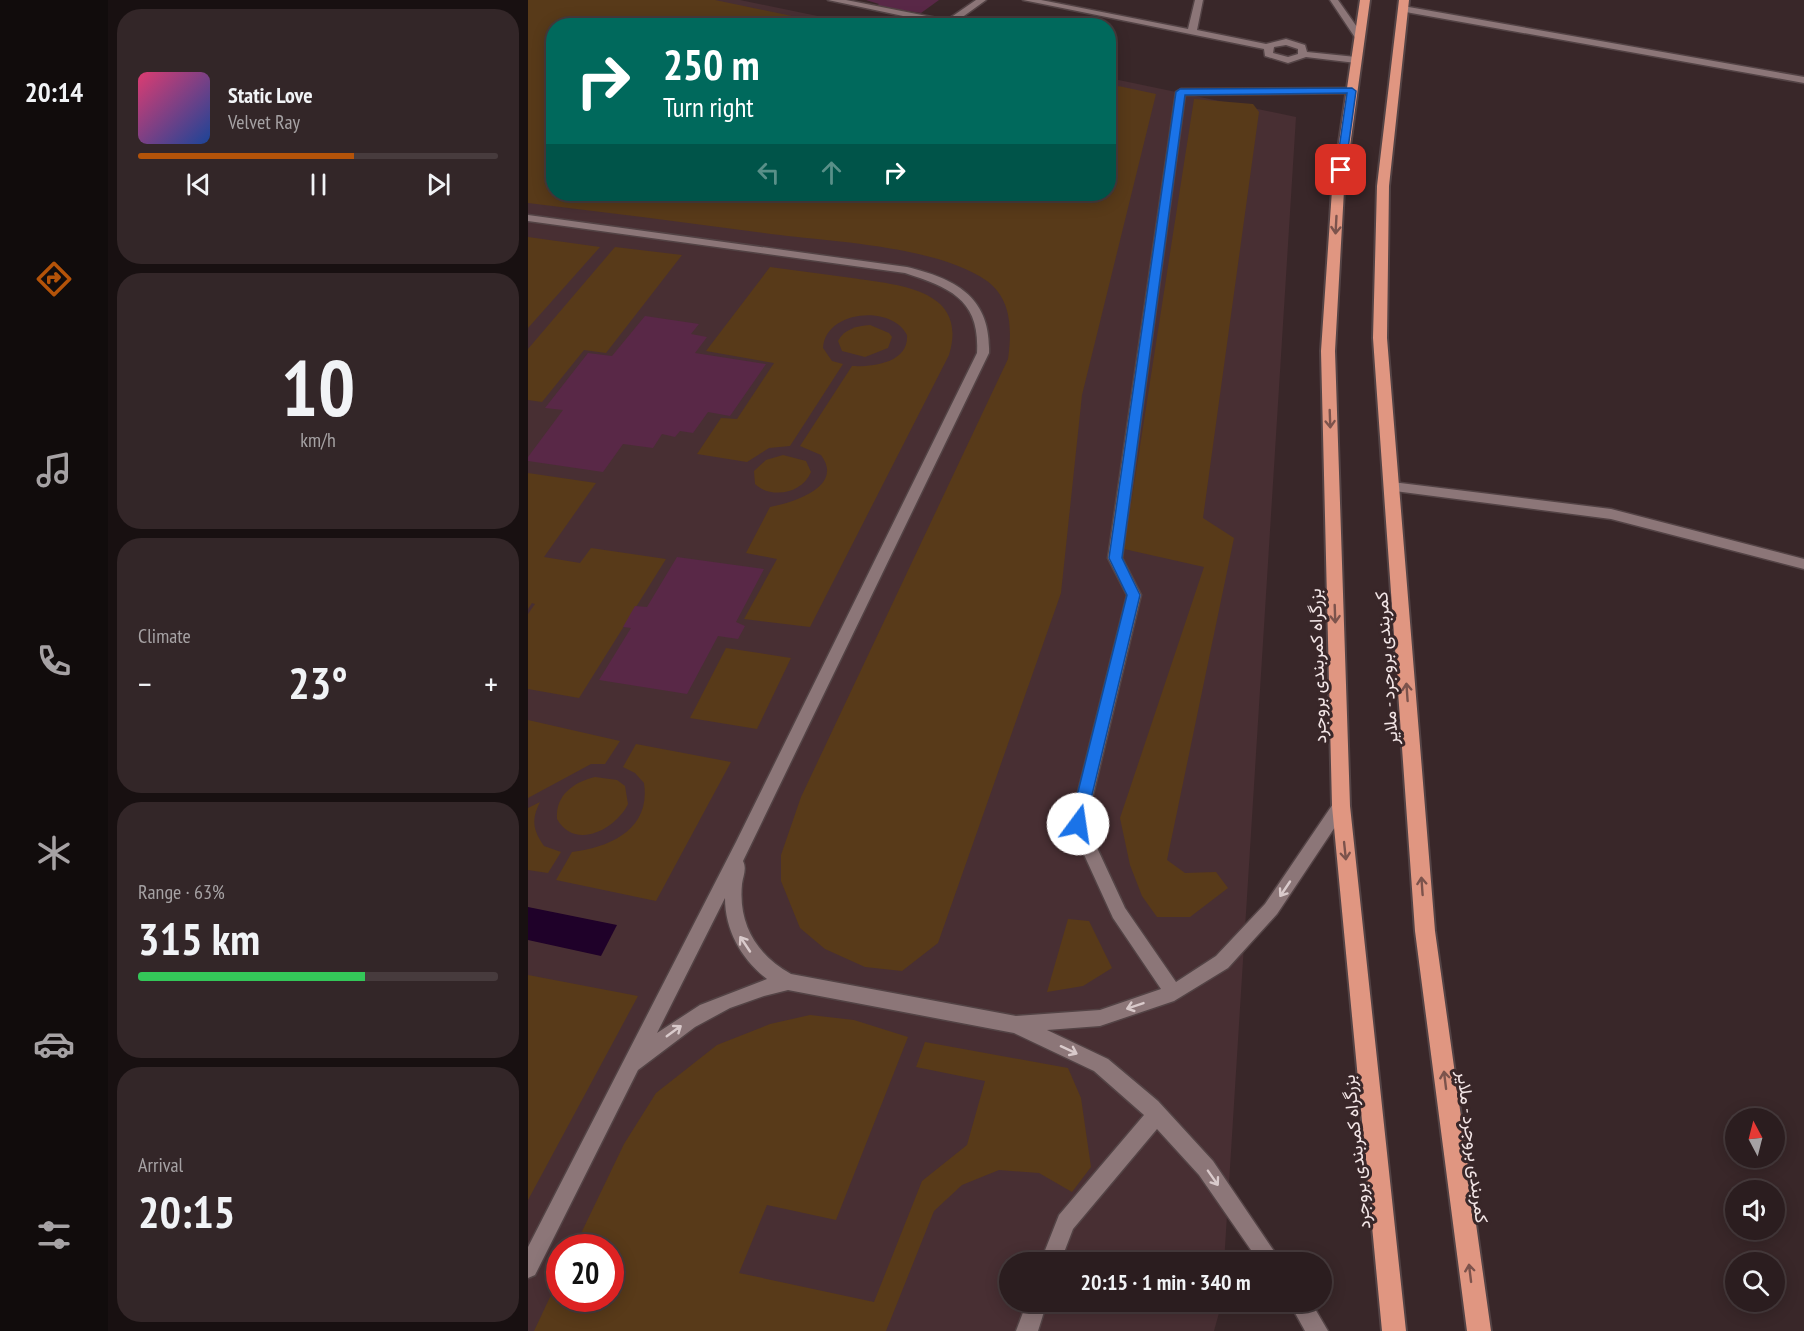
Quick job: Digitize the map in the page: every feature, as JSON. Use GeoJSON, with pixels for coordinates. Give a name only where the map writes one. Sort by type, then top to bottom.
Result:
{"type":"FeatureCollection","features":[{"type":"Feature","properties":{"kind":"highway","name":"بزرگراه کمربندی بروجرد"},"geometry":{"type":"LineString","coordinates":[[1365,0],[1338,190],[1328,351],[1341,806],[1394,1331]]}},
{"type":"Feature","properties":{"kind":"highway","name":"کمربندی بروجرد - ملایر"},"geometry":{"type":"LineString","coordinates":[[1404,4],[1383,198],[1380,338],[1425,931],[1479,1331]]}},
{"type":"Feature","properties":{"kind":"lane"},"geometry":{"type":"LineString","coordinates":[[832,0],[924,18]]}},
{"type":"Feature","properties":{"kind":"lane"},"geometry":{"type":"LineString","coordinates":[[956,18],[982,0]]}},
{"type":"Feature","properties":{"kind":"lane"},"geometry":{"type":"LineString","coordinates":[[1027,0],[1114,18]]}},
{"type":"Feature","properties":{"kind":"lane"},"geometry":{"type":"LineString","coordinates":[[1192,32],[1199,0]]}},
{"type":"Feature","properties":{"kind":"lane"},"geometry":{"type":"LineString","coordinates":[[1334,0],[1359,37]]}},
{"type":"Feature","properties":{"kind":"lane"},"geometry":{"type":"LineString","coordinates":[[1404,4],[1804,80]]}},
{"type":"Feature","properties":{"kind":"lane"},"geometry":{"type":"LineString","coordinates":[[1116,18],[1268,47],[1274,43],[1292,43],[1302,47],[1303,54]]}},
{"type":"Feature","properties":{"kind":"lane"},"geometry":{"type":"LineString","coordinates":[[1268,47],[1268,54],[1282,60],[1294,59],[1303,54],[1356,60]]}},
{"type":"Feature","properties":{"kind":"lane"},"geometry":{"type":"LineString","coordinates":[[1174,993],[1119,912],[1078,824],[1134,595],[1115,558],[1180,92],[1352,91]]}},
{"type":"Feature","properties":{"kind":"lane"},"geometry":{"type":"LineString","coordinates":[[528,218],[907,270],[949,284],[962,295],[984,323],[982,353],[742,847],[528,1268]]}},
{"type":"Feature","properties":{"kind":"lane"},"geometry":{"type":"LineString","coordinates":[[1392,487],[1611,514],[1804,564]]}},
{"type":"Feature","properties":{"kind":"lane"},"geometry":{"type":"LineString","coordinates":[[742,847],[735,874],[732,903],[737,933],[755,960],[771,974],[788,982],[1016,1024],[1100,1018],[1174,993],[1222,962],[1271,909],[1341,806]]}},
{"type":"Feature","properties":{"kind":"lane"},"geometry":{"type":"LineString","coordinates":[[629,1068],[657,1044],[710,1006],[788,982]]}},
{"type":"Feature","properties":{"kind":"lane"},"geometry":{"type":"LineString","coordinates":[[1016,1024],[1101,1065],[1157,1114],[1206,1168],[1264,1252]]}},
{"type":"Feature","properties":{"kind":"lane"},"geometry":{"type":"LineString","coordinates":[[1054,1252],[1066,1222],[1157,1114]]}},
{"type":"Feature","properties":{"kind":"lane"},"geometry":{"type":"LineString","coordinates":[[1027,1331],[1034,1312]]}},
{"type":"Feature","properties":{"kind":"lane"},"geometry":{"type":"LineString","coordinates":[[1305,1312],[1317,1331]]}},
{"type":"Feature","properties":{"kind":"shaded area"},"geometry":{"type":"Polygon","coordinates":[[[528,0],[740,0],[827,18],[546,18],[546,201],[1116,201],[1116,79],[1296,117],[1225,1252],[999,1252],[999,1312],[1219,1312],[1214,1331],[528,1331],[528,0]]]}},
{"type":"Feature","properties":{"kind":"shaded area"},"geometry":{"type":"Polygon","coordinates":[[[528,0],[715,0],[801,18],[546,18],[546,201],[1116,201],[1116,85],[1156,94],[1082,395],[1061,593],[938,943],[902,971],[865,967],[825,949],[800,928],[781,881],[781,855],[801,797],[1008,359],[1010,327],[1006,306],[995,288],[987,281],[943,260],[916,253],[528,203],[528,0]]]}},
{"type":"Feature","properties":{"kind":"shaded area"},"geometry":{"type":"Polygon","coordinates":[[[1194,99],[1253,104],[1259,112],[1203,518],[1234,538],[1167,860],[1185,873],[1216,872],[1228,888],[1190,917],[1157,917],[1142,896],[1130,865],[1120,818],[1204,567],[1124,549],[1194,99]]]}},
{"type":"Feature","properties":{"kind":"shaded area"},"geometry":{"type":"Polygon","coordinates":[[[528,237],[600,247],[528,328],[528,237]]]}},
{"type":"Feature","properties":{"kind":"shaded area"},"geometry":{"type":"Polygon","coordinates":[[[615,247],[682,255],[606,353],[584,350],[542,402],[528,400],[528,349],[615,247]]]}},
{"type":"Feature","properties":{"kind":"shaded area"},"geometry":{"type":"Polygon","coordinates":[[[770,267],[890,284],[926,294],[939,303],[949,316],[953,333],[949,355],[810,627],[744,619],[777,559],[746,553],[770,507],[791,502],[813,492],[826,476],[827,466],[821,455],[800,446],[852,366],[879,364],[896,357],[906,344],[907,335],[899,325],[874,315],[847,319],[835,326],[827,335],[823,348],[832,361],[843,364],[790,446],[769,448],[747,462],[697,454],[721,418],[737,419],[774,363],[706,351],[770,267]]]}},
{"type":"Feature","properties":{"kind":"shaded area"},"geometry":{"type":"Polygon","coordinates":[[[870,325],[889,333],[892,337],[888,348],[865,357],[842,351],[838,341],[847,331],[870,325]]]}},
{"type":"Feature","properties":{"kind":"shaded area"},"geometry":{"type":"Polygon","coordinates":[[[783,455],[806,461],[811,472],[807,479],[794,489],[777,493],[769,492],[755,484],[754,471],[766,460],[783,455]]]}},
{"type":"Feature","properties":{"kind":"shaded area"},"geometry":{"type":"Polygon","coordinates":[[[528,473],[596,483],[544,557],[580,563],[591,548],[666,559],[579,698],[528,689],[528,614],[535,604],[532,603],[528,609],[528,473]]]}},
{"type":"Feature","properties":{"kind":"shaded area"},"geometry":{"type":"Polygon","coordinates":[[[726,648],[791,658],[757,729],[690,718],[726,648]]]}},
{"type":"Feature","properties":{"kind":"shaded area"},"geometry":{"type":"Polygon","coordinates":[[[528,720],[620,741],[605,764],[591,764],[528,798],[528,720]]]}},
{"type":"Feature","properties":{"kind":"shaded area"},"geometry":{"type":"Polygon","coordinates":[[[636,744],[731,762],[656,901],[556,880],[572,852],[601,846],[625,833],[635,824],[645,799],[644,783],[635,773],[623,767],[636,744]]]}},
{"type":"Feature","properties":{"kind":"shaded area"},"geometry":{"type":"Polygon","coordinates":[[[595,777],[617,780],[625,786],[628,804],[622,813],[605,828],[595,833],[574,834],[565,829],[557,819],[559,803],[573,786],[595,777]]]}},
{"type":"Feature","properties":{"kind":"shaded area"},"geometry":{"type":"Polygon","coordinates":[[[540,802],[534,820],[537,835],[544,846],[561,852],[548,873],[528,870],[528,808],[540,802]]]}},
{"type":"Feature","properties":{"kind":"shaded area"},"geometry":{"type":"Polygon","coordinates":[[[528,907],[617,925],[601,956],[528,940],[528,907]]]}},
{"type":"Feature","properties":{"kind":"shaded area"},"geometry":{"type":"Polygon","coordinates":[[[1068,919],[1089,921],[1112,968],[1083,986],[1047,992],[1068,919]]]}},
{"type":"Feature","properties":{"kind":"shaded area"},"geometry":{"type":"Polygon","coordinates":[[[528,975],[638,996],[528,1200],[528,975]]]}},
{"type":"Feature","properties":{"kind":"shaded area"},"geometry":{"type":"Polygon","coordinates":[[[810,1015],[854,1020],[908,1037],[836,1220],[767,1205],[739,1273],[874,1302],[922,1181],[967,1145],[985,1081],[916,1067],[925,1042],[1068,1068],[1081,1098],[1091,1167],[1072,1192],[1039,1173],[999,1170],[962,1185],[934,1211],[886,1331],[534,1331],[546,1306],[546,1312],[624,1312],[624,1234],[581,1234],[624,1144],[656,1093],[717,1045],[770,1024],[810,1015]]]}},
{"type":"Feature","properties":{"kind":"building"},"geometry":{"type":"Polygon","coordinates":[[[866,0],[939,0],[921,13],[876,6],[879,4],[866,0]]]}},
{"type":"Feature","properties":{"kind":"building"},"geometry":{"type":"Polygon","coordinates":[[[645,316],[699,324],[691,334],[707,337],[695,353],[766,364],[730,416],[708,412],[693,433],[680,431],[675,437],[662,434],[653,448],[623,444],[603,472],[528,461],[528,457],[563,410],[545,408],[588,353],[612,356],[645,316]]]}},
{"type":"Feature","properties":{"kind":"building"},"geometry":{"type":"Polygon","coordinates":[[[677,557],[764,569],[736,622],[745,626],[738,639],[718,636],[687,694],[599,680],[631,628],[623,627],[635,606],[647,607],[677,557]]]}},
{"type":"Feature","properties":{"kind":"route"},"geometry":{"type":"LineString","coordinates":[[1078,824],[1134,595],[1115,558],[1180,92],[1352,91],[1341,170]]}}]}
